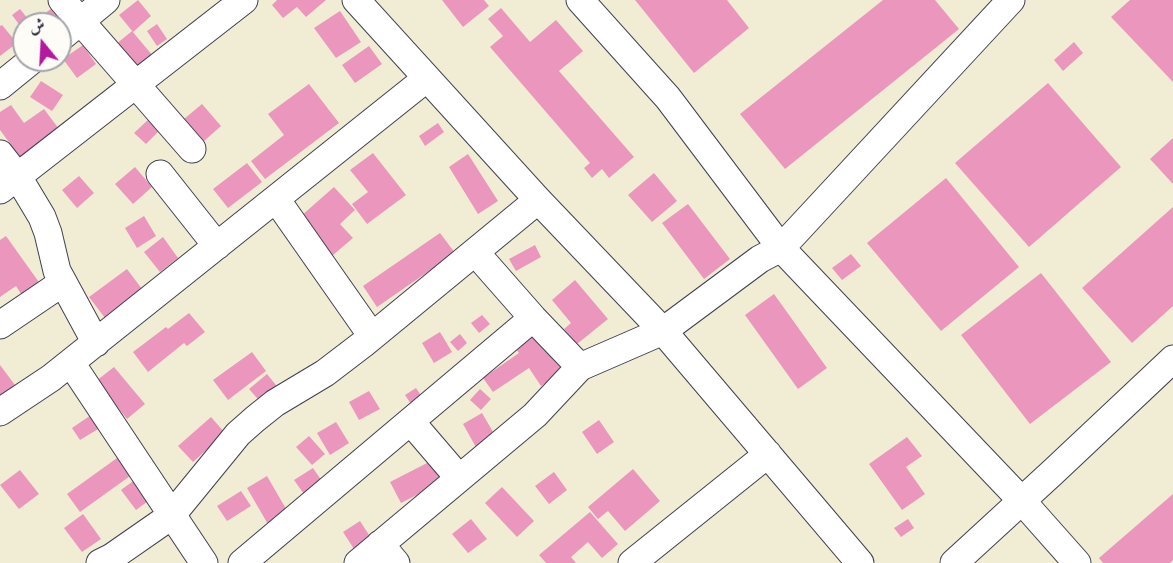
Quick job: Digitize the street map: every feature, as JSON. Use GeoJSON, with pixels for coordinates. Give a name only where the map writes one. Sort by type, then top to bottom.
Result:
{"type":"FeatureCollection","features":[{"type":"Feature","properties":{"kind":"street"},"geometry":{"type":"LineString","coordinates":[[72,27],[106,0]]}},
{"type":"Feature","properties":{"kind":"street"},"geometry":{"type":"LineString","coordinates":[[9,183],[244,0]]}},
{"type":"Feature","properties":{"kind":"street"},"geometry":{"type":"LineString","coordinates":[[356,0],[538,200],[663,330],[860,563]]}},
{"type":"Feature","properties":{"kind":"street"},"geometry":{"type":"LineString","coordinates":[[580,0],[668,98],[781,248],[1023,501],[1077,563]]}},
{"type":"Feature","properties":{"kind":"street"},"geometry":{"type":"LineString","coordinates":[[358,563],[388,554],[459,478],[535,415],[580,367],[663,330],[760,259],[781,248],[1011,0]]}},
{"type":"Feature","properties":{"kind":"street"},"geometry":{"type":"LineString","coordinates":[[72,31],[135,85],[192,149]]}},
{"type":"Feature","properties":{"kind":"street"},"geometry":{"type":"LineString","coordinates":[[0,86],[17,72]]}},
{"type":"Feature","properties":{"kind":"street"},"geometry":{"type":"LineString","coordinates":[[0,411],[27,395],[96,343],[427,78]]}},
{"type":"Feature","properties":{"kind":"street"},"geometry":{"type":"LineString","coordinates":[[0,154],[9,183],[42,217],[62,283],[96,343]]}},
{"type":"Feature","properties":{"kind":"street"},"geometry":{"type":"LineString","coordinates":[[160,174],[217,246]]}},
{"type":"Feature","properties":{"kind":"street"},"geometry":{"type":"LineString","coordinates":[[276,199],[372,336]]}},
{"type":"Feature","properties":{"kind":"street"},"geometry":{"type":"LineString","coordinates":[[100,563],[171,516],[247,426],[274,403],[325,373],[538,200]]}},
{"type":"Feature","properties":{"kind":"street"},"geometry":{"type":"LineString","coordinates":[[475,252],[580,367]]}},
{"type":"Feature","properties":{"kind":"street"},"geometry":{"type":"LineString","coordinates":[[0,325],[62,283]]}},
{"type":"Feature","properties":{"kind":"street"},"geometry":{"type":"LineString","coordinates":[[242,563],[533,318]]}},
{"type":"Feature","properties":{"kind":"street"},"geometry":{"type":"LineString","coordinates":[[954,563],[1173,359]]}},
{"type":"Feature","properties":{"kind":"street"},"geometry":{"type":"LineString","coordinates":[[70,363],[204,563]]}},
{"type":"Feature","properties":{"kind":"street"},"geometry":{"type":"LineString","coordinates":[[411,422],[459,478]]}},
{"type":"Feature","properties":{"kind":"street"},"geometry":{"type":"LineString","coordinates":[[632,563],[768,454]]}},
{"type":"Feature","properties":{"kind":"building"},"geometry":{"type":"Polygon","coordinates":[[[138,0],[151,16],[133,32],[119,15],[138,0]]]}},
{"type":"Feature","properties":{"kind":"building"},"geometry":{"type":"Polygon","coordinates":[[[277,0],[326,0],[306,17],[297,7],[283,18],[272,5],[277,0]]]}},
{"type":"Feature","properties":{"kind":"building"},"geometry":{"type":"Polygon","coordinates":[[[442,0],[484,0],[489,6],[463,27],[442,0]]]}},
{"type":"Feature","properties":{"kind":"building"},"geometry":{"type":"Polygon","coordinates":[[[635,0],[727,0],[749,28],[694,73],[635,0]]]}},
{"type":"Feature","properties":{"kind":"building"},"geometry":{"type":"Polygon","coordinates":[[[883,0],[935,0],[959,29],[785,169],[740,114],[883,0]]]}},
{"type":"Feature","properties":{"kind":"building"},"geometry":{"type":"Polygon","coordinates":[[[1130,0],[1173,0],[1173,82],[1111,17],[1130,0]]]}},
{"type":"Feature","properties":{"kind":"building"},"geometry":{"type":"Polygon","coordinates":[[[501,8],[530,42],[556,20],[583,51],[559,71],[634,157],[609,178],[602,169],[592,178],[584,168],[590,163],[490,47],[503,36],[488,19],[501,8]]]}},
{"type":"Feature","properties":{"kind":"building"},"geometry":{"type":"Polygon","coordinates":[[[340,11],[361,42],[336,58],[314,28],[340,11]]]}},
{"type":"Feature","properties":{"kind":"building"},"geometry":{"type":"Polygon","coordinates":[[[157,24],[167,39],[157,46],[147,31],[157,24]]]}},
{"type":"Feature","properties":{"kind":"building"},"geometry":{"type":"Polygon","coordinates":[[[2,25],[12,37],[12,47],[0,56],[0,26],[2,25]]]}},
{"type":"Feature","properties":{"kind":"building"},"geometry":{"type":"Polygon","coordinates":[[[132,31],[153,56],[135,70],[115,45],[132,31]]]}},
{"type":"Feature","properties":{"kind":"building"},"geometry":{"type":"Polygon","coordinates":[[[1074,42],[1083,53],[1063,71],[1054,60],[1074,42]]]}},
{"type":"Feature","properties":{"kind":"building"},"geometry":{"type":"Polygon","coordinates":[[[83,45],[96,64],[77,78],[72,71],[72,53],[83,45]]]}},
{"type":"Feature","properties":{"kind":"building"},"geometry":{"type":"Polygon","coordinates":[[[369,46],[382,64],[355,83],[342,65],[369,46]]]}},
{"type":"Feature","properties":{"kind":"building"},"geometry":{"type":"Polygon","coordinates":[[[41,81],[63,95],[52,111],[30,97],[41,81]]]}},
{"type":"Feature","properties":{"kind":"building"},"geometry":{"type":"Polygon","coordinates":[[[1048,83],[1121,167],[1029,247],[955,163],[1048,83]]]}},
{"type":"Feature","properties":{"kind":"building"},"geometry":{"type":"Polygon","coordinates":[[[309,84],[339,123],[265,179],[251,161],[284,135],[268,114],[309,84]]]}},
{"type":"Feature","properties":{"kind":"building"},"geometry":{"type":"Polygon","coordinates":[[[202,104],[221,126],[203,142],[184,119],[202,104]]]}},
{"type":"Feature","properties":{"kind":"building"},"geometry":{"type":"Polygon","coordinates":[[[11,105],[24,123],[44,109],[59,129],[20,157],[0,130],[0,112],[11,105]]]}},
{"type":"Feature","properties":{"kind":"building"},"geometry":{"type":"Polygon","coordinates":[[[151,117],[162,128],[146,144],[134,133],[151,117]]]}},
{"type":"Feature","properties":{"kind":"building"},"geometry":{"type":"Polygon","coordinates":[[[438,123],[444,132],[425,146],[419,136],[438,123]]]}},
{"type":"Feature","properties":{"kind":"building"},"geometry":{"type":"Polygon","coordinates":[[[1173,138],[1173,184],[1150,159],[1173,138]]]}},
{"type":"Feature","properties":{"kind":"building"},"geometry":{"type":"Polygon","coordinates":[[[373,153],[406,195],[367,224],[352,204],[368,192],[350,170],[373,153]]]}},
{"type":"Feature","properties":{"kind":"building"},"geometry":{"type":"Polygon","coordinates":[[[468,154],[498,201],[478,214],[449,167],[468,154]]]}},
{"type":"Feature","properties":{"kind":"building"},"geometry":{"type":"Polygon","coordinates":[[[247,163],[262,182],[228,208],[213,189],[247,163]]]}},
{"type":"Feature","properties":{"kind":"building"},"geometry":{"type":"Polygon","coordinates":[[[135,167],[152,187],[133,204],[115,184],[135,167]]]}},
{"type":"Feature","properties":{"kind":"building"},"geometry":{"type":"Polygon","coordinates":[[[654,173],[677,201],[652,222],[628,195],[654,173]]]}},
{"type":"Feature","properties":{"kind":"building"},"geometry":{"type":"Polygon","coordinates":[[[79,176],[94,193],[77,208],[62,190],[79,176]]]}},
{"type":"Feature","properties":{"kind":"building"},"geometry":{"type":"Polygon","coordinates":[[[946,178],[1019,267],[941,331],[867,243],[946,178]]]}},
{"type":"Feature","properties":{"kind":"building"},"geometry":{"type":"Polygon","coordinates":[[[334,187],[355,210],[340,224],[353,238],[326,261],[312,245],[320,238],[301,216],[334,187]]]}},
{"type":"Feature","properties":{"kind":"building"},"geometry":{"type":"Polygon","coordinates":[[[688,204],[730,259],[704,279],[662,223],[688,204]]]}},
{"type":"Feature","properties":{"kind":"building"},"geometry":{"type":"Polygon","coordinates":[[[1173,207],[1173,306],[1132,343],[1082,288],[1173,207]]]}},
{"type":"Feature","properties":{"kind":"building"},"geometry":{"type":"Polygon","coordinates":[[[144,216],[156,236],[137,248],[125,228],[144,216]]]}},
{"type":"Feature","properties":{"kind":"building"},"geometry":{"type":"Polygon","coordinates":[[[440,233],[455,253],[377,307],[363,286],[440,233]]]}},
{"type":"Feature","properties":{"kind":"building"},"geometry":{"type":"Polygon","coordinates":[[[6,236],[41,285],[23,297],[16,286],[0,297],[0,240],[6,236]]]}},
{"type":"Feature","properties":{"kind":"building"},"geometry":{"type":"Polygon","coordinates":[[[163,237],[178,258],[160,272],[144,252],[163,237]]]}},
{"type":"Feature","properties":{"kind":"building"},"geometry":{"type":"Polygon","coordinates":[[[535,245],[541,257],[516,271],[509,259],[535,245]]]}},
{"type":"Feature","properties":{"kind":"building"},"geometry":{"type":"Polygon","coordinates":[[[851,254],[861,266],[842,280],[832,268],[851,254]]]}},
{"type":"Feature","properties":{"kind":"building"},"geometry":{"type":"Polygon","coordinates":[[[127,269],[142,289],[105,318],[89,297],[127,269]]]}},
{"type":"Feature","properties":{"kind":"building"},"geometry":{"type":"Polygon","coordinates":[[[1041,273],[1111,362],[1030,424],[961,335],[1041,273]]]}},
{"type":"Feature","properties":{"kind":"building"},"geometry":{"type":"Polygon","coordinates":[[[575,280],[608,319],[577,344],[564,329],[571,323],[552,300],[575,280]]]}},
{"type":"Feature","properties":{"kind":"building"},"geometry":{"type":"Polygon","coordinates":[[[774,294],[827,368],[798,389],[745,315],[774,294]]]}},
{"type":"Feature","properties":{"kind":"building"},"geometry":{"type":"Polygon","coordinates":[[[189,313],[205,332],[187,346],[184,343],[148,372],[133,352],[189,313]]]}},
{"type":"Feature","properties":{"kind":"building"},"geometry":{"type":"Polygon","coordinates":[[[482,315],[490,324],[479,333],[471,323],[482,315]]]}},
{"type":"Feature","properties":{"kind":"building"},"geometry":{"type":"Polygon","coordinates":[[[534,328],[563,371],[541,386],[529,368],[493,392],[483,378],[519,353],[511,343],[534,328]]]}},
{"type":"Feature","properties":{"kind":"building"},"geometry":{"type":"Polygon","coordinates":[[[440,332],[452,352],[434,363],[422,343],[440,332]]]}},
{"type":"Feature","properties":{"kind":"building"},"geometry":{"type":"Polygon","coordinates":[[[460,334],[467,343],[458,351],[450,342],[460,334]]]}},
{"type":"Feature","properties":{"kind":"building"},"geometry":{"type":"Polygon","coordinates":[[[252,352],[266,371],[228,400],[213,380],[252,352]]]}},
{"type":"Feature","properties":{"kind":"building"},"geometry":{"type":"Polygon","coordinates":[[[0,365],[15,385],[0,396],[0,365]]]}},
{"type":"Feature","properties":{"kind":"building"},"geometry":{"type":"Polygon","coordinates":[[[114,367],[145,404],[127,419],[96,381],[114,367]]]}},
{"type":"Feature","properties":{"kind":"building"},"geometry":{"type":"Polygon","coordinates":[[[267,374],[280,390],[263,405],[249,389],[267,374]]]}},
{"type":"Feature","properties":{"kind":"building"},"geometry":{"type":"Polygon","coordinates":[[[416,388],[426,403],[415,410],[405,395],[416,388]]]}},
{"type":"Feature","properties":{"kind":"building"},"geometry":{"type":"Polygon","coordinates":[[[480,389],[491,399],[481,410],[470,400],[480,389]]]}},
{"type":"Feature","properties":{"kind":"building"},"geometry":{"type":"Polygon","coordinates":[[[369,391],[380,409],[359,420],[349,402],[369,391]]]}},
{"type":"Feature","properties":{"kind":"building"},"geometry":{"type":"Polygon","coordinates":[[[94,413],[103,426],[80,440],[72,428],[94,413]]]}},
{"type":"Feature","properties":{"kind":"building"},"geometry":{"type":"Polygon","coordinates":[[[482,413],[496,437],[477,449],[463,424],[482,413]]]}},
{"type":"Feature","properties":{"kind":"building"},"geometry":{"type":"Polygon","coordinates":[[[211,417],[225,433],[193,462],[178,446],[211,417]]]}},
{"type":"Feature","properties":{"kind":"building"},"geometry":{"type":"Polygon","coordinates":[[[599,420],[614,442],[597,454],[582,432],[599,420]]]}},
{"type":"Feature","properties":{"kind":"building"},"geometry":{"type":"Polygon","coordinates":[[[336,422],[349,443],[330,455],[317,433],[336,422]]]}},
{"type":"Feature","properties":{"kind":"building"},"geometry":{"type":"Polygon","coordinates":[[[309,436],[325,454],[312,465],[296,447],[309,436]]]}},
{"type":"Feature","properties":{"kind":"building"},"geometry":{"type":"Polygon","coordinates":[[[907,437],[922,456],[906,467],[925,494],[902,510],[869,464],[907,437]]]}},
{"type":"Feature","properties":{"kind":"building"},"geometry":{"type":"Polygon","coordinates":[[[124,453],[137,471],[80,512],[67,494],[124,453]]]}},
{"type":"Feature","properties":{"kind":"building"},"geometry":{"type":"Polygon","coordinates":[[[431,461],[442,482],[401,503],[390,482],[431,461]]]}},
{"type":"Feature","properties":{"kind":"building"},"geometry":{"type":"Polygon","coordinates":[[[313,468],[324,484],[306,497],[294,480],[313,468]]]}},
{"type":"Feature","properties":{"kind":"building"},"geometry":{"type":"Polygon","coordinates":[[[633,469],[660,501],[625,531],[608,511],[598,519],[588,507],[633,469]]]}},
{"type":"Feature","properties":{"kind":"building"},"geometry":{"type":"Polygon","coordinates":[[[20,470],[39,494],[19,509],[0,485],[20,470]]]}},
{"type":"Feature","properties":{"kind":"building"},"geometry":{"type":"Polygon","coordinates":[[[554,472],[567,490],[549,504],[535,486],[554,472]]]}},
{"type":"Feature","properties":{"kind":"building"},"geometry":{"type":"Polygon","coordinates":[[[140,476],[155,496],[136,510],[121,490],[140,476]]]}},
{"type":"Feature","properties":{"kind":"building"},"geometry":{"type":"Polygon","coordinates":[[[267,476],[289,514],[269,526],[247,488],[267,476]]]}},
{"type":"Feature","properties":{"kind":"building"},"geometry":{"type":"Polygon","coordinates":[[[502,487],[534,521],[517,537],[485,503],[502,487]]]}},
{"type":"Feature","properties":{"kind":"building"},"geometry":{"type":"Polygon","coordinates":[[[241,491],[251,506],[227,521],[217,506],[241,491]]]}},
{"type":"Feature","properties":{"kind":"building"},"geometry":{"type":"Polygon","coordinates":[[[1173,494],[1173,560],[1170,563],[1103,563],[1099,558],[1173,494]]]}},
{"type":"Feature","properties":{"kind":"building"},"geometry":{"type":"Polygon","coordinates":[[[590,512],[618,544],[602,558],[588,542],[571,557],[576,563],[546,563],[539,555],[590,512]]]}},
{"type":"Feature","properties":{"kind":"building"},"geometry":{"type":"Polygon","coordinates":[[[83,514],[101,539],[82,552],[64,528],[83,514]]]}},
{"type":"Feature","properties":{"kind":"building"},"geometry":{"type":"Polygon","coordinates":[[[471,519],[487,539],[468,553],[452,534],[471,519]]]}},
{"type":"Feature","properties":{"kind":"building"},"geometry":{"type":"Polygon","coordinates":[[[908,519],[914,528],[901,537],[894,528],[908,519]]]}},
{"type":"Feature","properties":{"kind":"building"},"geometry":{"type":"Polygon","coordinates":[[[360,521],[371,538],[354,549],[343,532],[360,521]]]}}]}
